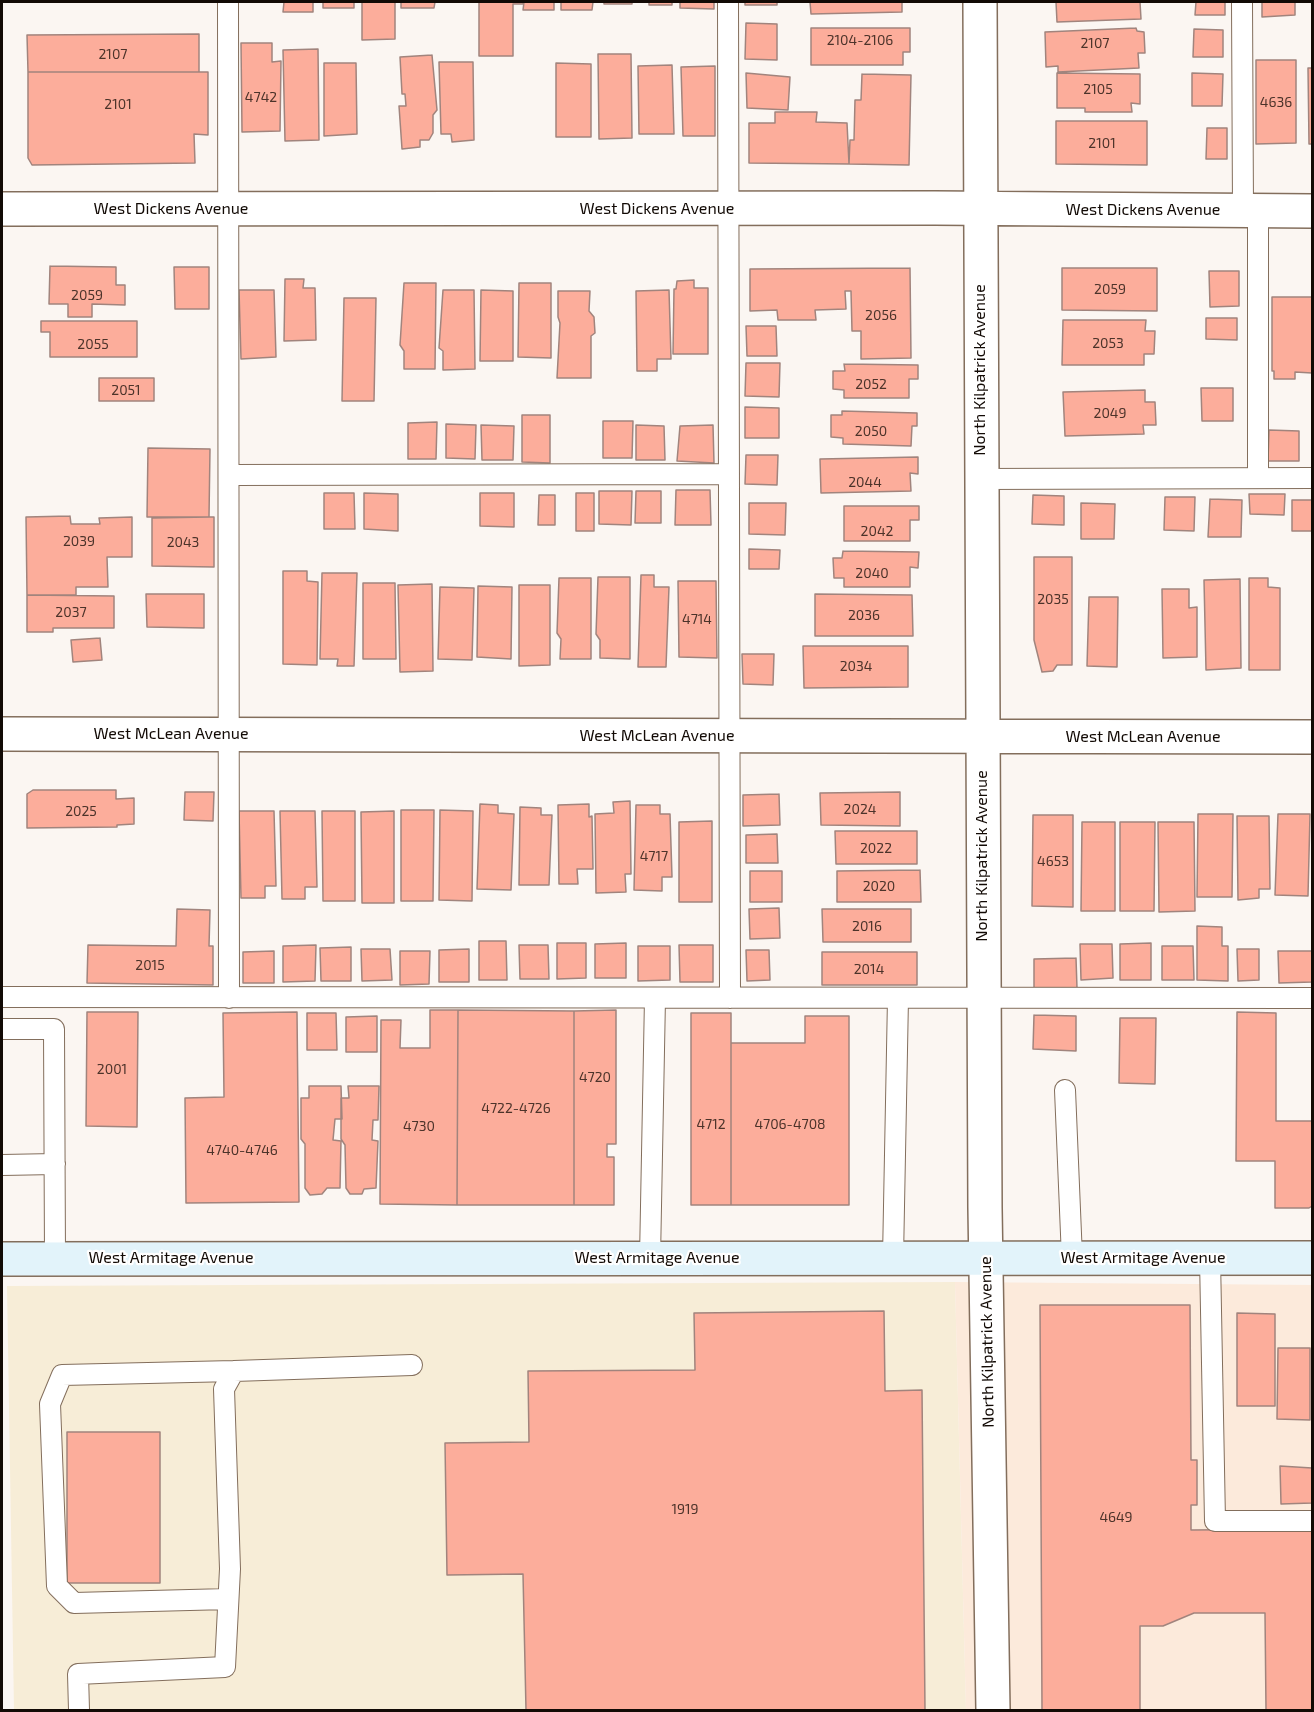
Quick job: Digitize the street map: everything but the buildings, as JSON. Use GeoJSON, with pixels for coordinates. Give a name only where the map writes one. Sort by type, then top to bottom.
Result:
{"type":"FeatureCollection","features":[{"type":"Feature","properties":{"kind":"main road","name":"West Armitage Avenue"},"geometry":{"type":"LineString","coordinates":[[2,1259],[1312,1258]]}},
{"type":"Feature","properties":{"kind":"street","name":"North Kilpatrick Avenue"},"geometry":{"type":"LineString","coordinates":[[980,2],[981,736],[985,1257],[993,1710]]}},
{"type":"Feature","properties":{"kind":"street","name":"West Dickens Avenue"},"geometry":{"type":"LineString","coordinates":[[2,209],[981,208],[1312,211]]}},
{"type":"Feature","properties":{"kind":"street","name":"West McLean Avenue"},"geometry":{"type":"LineString","coordinates":[[2,734],[1312,737]]}},
{"type":"Feature","properties":{"kind":"lane"},"geometry":{"type":"LineString","coordinates":[[228,2],[229,998]]}},
{"type":"Feature","properties":{"kind":"lane"},"geometry":{"type":"LineString","coordinates":[[728,2],[730,998]]}},
{"type":"Feature","properties":{"kind":"lane"},"geometry":{"type":"LineString","coordinates":[[1242,2],[1258,478]]}},
{"type":"Feature","properties":{"kind":"lane"},"geometry":{"type":"LineString","coordinates":[[229,475],[729,474]]}},
{"type":"Feature","properties":{"kind":"lane"},"geometry":{"type":"LineString","coordinates":[[980,479],[1312,478]]}},
{"type":"Feature","properties":{"kind":"lane"},"geometry":{"type":"LineString","coordinates":[[2,997],[1312,998]]}},
{"type":"Feature","properties":{"kind":"lane"},"geometry":{"type":"LineString","coordinates":[[650,1258],[655,998]]}},
{"type":"Feature","properties":{"kind":"lane"},"geometry":{"type":"LineString","coordinates":[[893,1258],[898,998]]}},
{"type":"Feature","properties":{"kind":"lane"},"geometry":{"type":"LineString","coordinates":[[2,1029],[54,1029],[55,1258]]}},
{"type":"Feature","properties":{"kind":"lane"},"geometry":{"type":"LineString","coordinates":[[1065,1090],[1072,1258]]}},
{"type":"Feature","properties":{"kind":"lane"},"geometry":{"type":"LineString","coordinates":[[2,1165],[55,1164]]}},
{"type":"Feature","properties":{"kind":"lane"},"geometry":{"type":"LineString","coordinates":[[1210,1258],[1215,1521],[1312,1521]]}},
{"type":"Feature","properties":{"kind":"lane"},"geometry":{"type":"LineString","coordinates":[[228,1599],[74,1603],[57,1586],[50,1404],[62,1375],[412,1365]]}},
{"type":"Feature","properties":{"kind":"lane"},"geometry":{"type":"LineString","coordinates":[[79,1710],[78,1674],[225,1667],[230,1569],[224,1389],[234,1371]]}},
{"type":"Feature","properties":{"kind":"shaded area"},"geometry":{"type":"Polygon","coordinates":[[[955,1282],[966,1710],[14,1710],[7,1286],[955,1282]]]}},
{"type":"Feature","properties":{"kind":"shaded area"},"geometry":{"type":"Polygon","coordinates":[[[955,1282],[1312,1285],[1312,1710],[966,1710],[955,1282]]]}}]}
